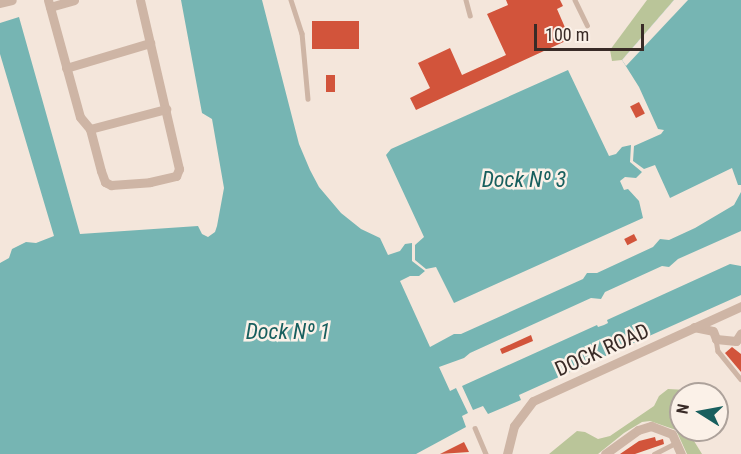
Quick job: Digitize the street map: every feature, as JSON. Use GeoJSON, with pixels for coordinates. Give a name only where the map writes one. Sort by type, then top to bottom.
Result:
{"type":"FeatureCollection","features":[{"type":"Feature","properties":{"kind":"street"},"geometry":{"type":"LineString","coordinates":[[0,3],[12,0]]}},
{"type":"Feature","properties":{"kind":"street"},"geometry":{"type":"LineString","coordinates":[[74,0],[49,3],[81,120],[90,129],[105,182],[111,185],[150,182],[176,176],[179,169],[140,0]]}},
{"type":"Feature","properties":{"kind":"street"},"geometry":{"type":"LineString","coordinates":[[66,68],[150,44]]}},
{"type":"Feature","properties":{"kind":"street"},"geometry":{"type":"LineString","coordinates":[[90,129],[166,109]]}},
{"type":"Feature","properties":{"kind":"street","name":"DOCK ROAD"},"geometry":{"type":"LineString","coordinates":[[507,454],[514,426],[533,401],[741,306]]}},
{"type":"Feature","properties":{"kind":"street"},"geometry":{"type":"LineString","coordinates":[[694,327],[711,330],[716,339],[736,341],[741,333]]}},
{"type":"Feature","properties":{"kind":"street"},"geometry":{"type":"LineString","coordinates":[[605,454],[630,435],[647,427],[670,432],[681,454]]}},
{"type":"Feature","properties":{"kind":"lane"},"geometry":{"type":"LineString","coordinates":[[291,0],[302,33],[308,99]]}},
{"type":"Feature","properties":{"kind":"lane"},"geometry":{"type":"LineString","coordinates":[[466,0],[470,15]]}},
{"type":"Feature","properties":{"kind":"lane"},"geometry":{"type":"LineString","coordinates":[[575,0],[587,25]]}},
{"type":"Feature","properties":{"kind":"lane"},"geometry":{"type":"LineString","coordinates":[[716,339],[718,351],[741,380]]}},
{"type":"Feature","properties":{"kind":"lane"},"geometry":{"type":"LineString","coordinates":[[475,428],[486,454]]}},
{"type":"Feature","properties":{"kind":"lane"},"geometry":{"type":"LineString","coordinates":[[654,454],[676,443]]}},
{"type":"Feature","properties":{"kind":"green space"},"geometry":{"type":"Polygon","coordinates":[[[647,0],[674,0],[622,60],[612,61],[610,50],[647,0]]]}},
{"type":"Feature","properties":{"kind":"green space"},"geometry":{"type":"Polygon","coordinates":[[[669,389],[669,428],[650,421],[642,422],[598,454],[549,454],[577,431],[585,432],[598,439],[610,436],[654,406],[659,396],[669,389]]]}},
{"type":"Feature","properties":{"kind":"green space"},"geometry":{"type":"Polygon","coordinates":[[[682,442],[695,442],[702,454],[687,454],[682,442]]]}},
{"type":"Feature","properties":{"kind":"water","name":"Dock Nº 1"},"geometry":{"type":"Polygon","coordinates":[[[181,0],[262,0],[299,144],[310,170],[319,187],[341,213],[361,229],[380,238],[388,255],[400,251],[405,244],[412,243],[412,261],[425,271],[419,276],[410,276],[400,281],[430,347],[454,334],[461,334],[583,279],[587,273],[597,273],[653,247],[660,239],[669,240],[695,228],[734,205],[741,192],[741,231],[678,259],[669,267],[662,266],[605,292],[601,299],[591,298],[470,353],[464,358],[439,367],[450,391],[456,388],[468,413],[462,416],[466,427],[416,454],[0,454],[0,263],[9,258],[12,249],[26,242],[36,243],[54,236],[0,54],[0,23],[19,17],[80,234],[198,226],[202,234],[208,237],[215,232],[217,226],[224,188],[212,119],[202,113],[181,0]]]}},
{"type":"Feature","properties":{"kind":"water"},"geometry":{"type":"Polygon","coordinates":[[[674,0],[741,0],[741,185],[738,185],[732,168],[670,198],[655,165],[644,169],[633,161],[634,146],[661,134],[664,130],[658,129],[639,87],[622,60],[674,0]]]}},
{"type":"Feature","properties":{"kind":"water","name":"Dock Nº 3"},"geometry":{"type":"Polygon","coordinates":[[[568,70],[609,156],[616,154],[622,147],[631,145],[630,162],[642,172],[636,178],[625,177],[620,181],[624,190],[628,189],[639,201],[643,218],[454,303],[436,267],[426,269],[415,260],[415,245],[424,237],[386,155],[391,149],[568,70]]]}},
{"type":"Feature","properties":{"kind":"water"},"geometry":{"type":"Polygon","coordinates":[[[730,264],[741,266],[741,295],[620,349],[615,348],[610,351],[610,354],[519,395],[521,400],[488,414],[483,406],[473,410],[462,386],[597,325],[598,327],[604,325],[608,323],[607,320],[730,264]]]}},
{"type":"Feature","properties":{"kind":"pier"},"geometry":{"type":"Polygon","coordinates":[[[674,0],[688,0],[626,66],[622,60],[674,0]]]}},
{"type":"Feature","properties":{"kind":"building"},"geometry":{"type":"Polygon","coordinates":[[[506,0],[560,0],[563,6],[557,9],[570,39],[416,110],[410,98],[430,88],[418,63],[450,48],[462,75],[506,55],[487,14],[508,5],[506,0]]]}},
{"type":"Feature","properties":{"kind":"building"},"geometry":{"type":"Polygon","coordinates":[[[312,21],[359,21],[359,49],[312,49],[312,21]]]}},
{"type":"Feature","properties":{"kind":"building"},"geometry":{"type":"Polygon","coordinates":[[[326,75],[335,75],[335,92],[326,92],[326,75]]]}},
{"type":"Feature","properties":{"kind":"building"},"geometry":{"type":"Polygon","coordinates":[[[639,102],[645,114],[636,118],[630,107],[639,102]]]}},
{"type":"Feature","properties":{"kind":"building"},"geometry":{"type":"Polygon","coordinates":[[[634,234],[637,240],[627,245],[624,239],[634,234]]]}},
{"type":"Feature","properties":{"kind":"building"},"geometry":{"type":"Polygon","coordinates":[[[531,335],[533,341],[502,354],[500,349],[531,335]]]}},
{"type":"Feature","properties":{"kind":"building"},"geometry":{"type":"Polygon","coordinates":[[[732,347],[741,354],[741,372],[725,353],[732,347]]]}},
{"type":"Feature","properties":{"kind":"building"},"geometry":{"type":"Polygon","coordinates":[[[655,437],[656,441],[663,439],[664,444],[635,454],[620,454],[639,441],[655,437]]]}},
{"type":"Feature","properties":{"kind":"building"},"geometry":{"type":"Polygon","coordinates":[[[464,442],[469,452],[440,454],[464,442]]]}}]}
